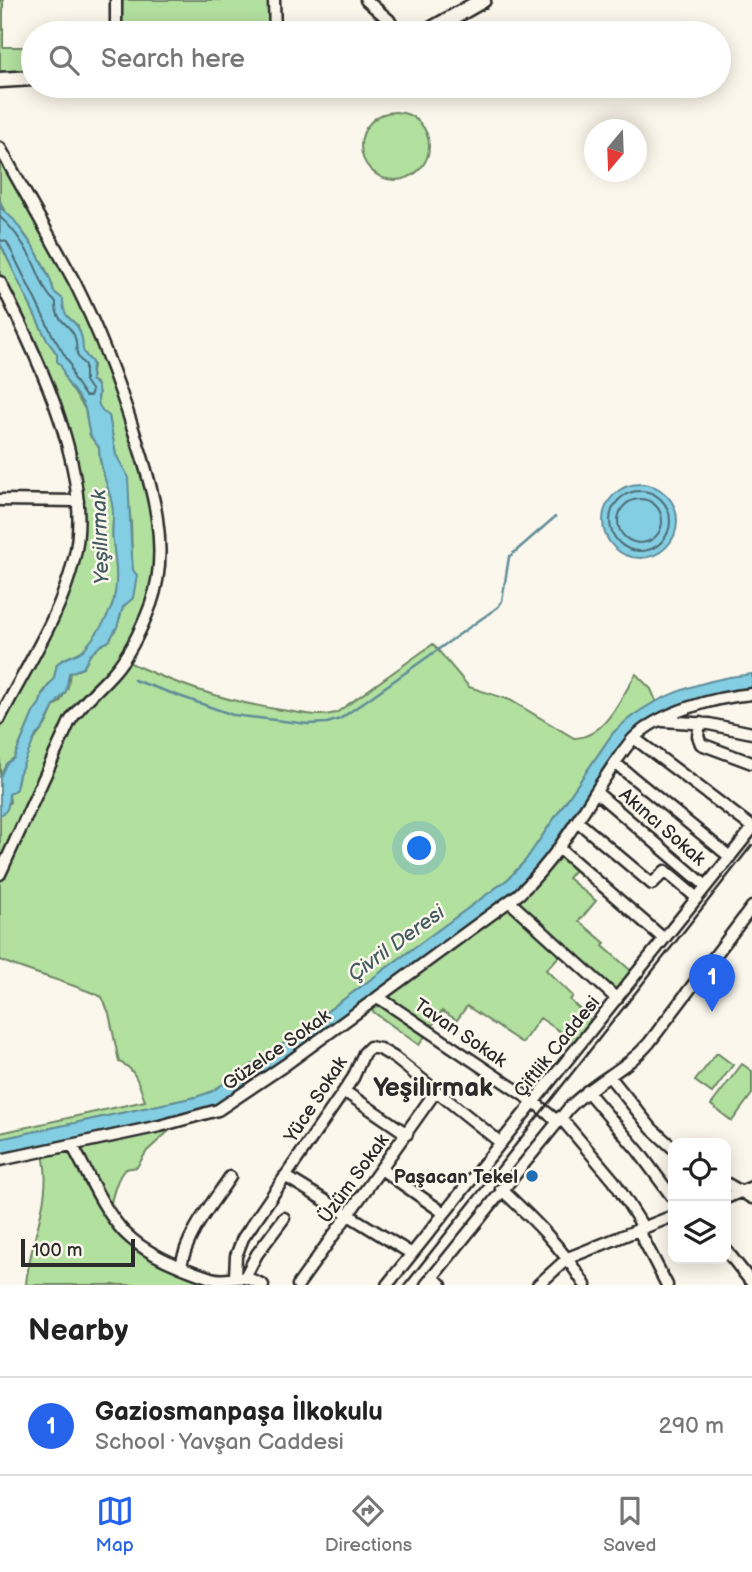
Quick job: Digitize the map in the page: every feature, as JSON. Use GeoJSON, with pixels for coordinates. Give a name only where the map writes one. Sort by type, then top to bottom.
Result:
{"type":"FeatureCollection","features":[{"type":"Feature","properties":{"kind":"highway"},"geometry":{"type":"LineString","coordinates":[[446,21],[483,0]]}},
{"type":"Feature","properties":{"kind":"highway"},"geometry":{"type":"LineString","coordinates":[[460,21],[494,0]]}},
{"type":"Feature","properties":{"kind":"highway"},"geometry":{"type":"LineString","coordinates":[[0,80],[21,79]]}},
{"type":"Feature","properties":{"kind":"highway"},"geometry":{"type":"LineString","coordinates":[[0,87],[21,86]]}},
{"type":"Feature","properties":{"kind":"street"},"geometry":{"type":"LineString","coordinates":[[117,0],[117,21]]}},
{"type":"Feature","properties":{"kind":"street"},"geometry":{"type":"LineString","coordinates":[[274,0],[275,21]]}},
{"type":"Feature","properties":{"kind":"street"},"geometry":{"type":"LineString","coordinates":[[366,0],[390,21]]}},
{"type":"Feature","properties":{"kind":"street"},"geometry":{"type":"LineString","coordinates":[[0,148],[75,283],[107,357],[148,474],[155,505],[159,548],[156,590],[133,643],[123,660],[78,708],[0,873]]}},
{"type":"Feature","properties":{"kind":"street"},"geometry":{"type":"LineString","coordinates":[[0,282],[60,422],[78,500],[77,546],[67,582],[54,615],[0,718]]}},
{"type":"Feature","properties":{"kind":"street"},"geometry":{"type":"LineString","coordinates":[[0,311],[13,309]]}},
{"type":"Feature","properties":{"kind":"street"},"geometry":{"type":"LineString","coordinates":[[0,500],[78,500]]}},
{"type":"Feature","properties":{"kind":"street","name":"Güzelce Sokak"},"geometry":{"type":"LineString","coordinates":[[0,1160],[181,1121],[218,1110],[285,1066],[510,902],[529,885],[559,848],[634,738],[658,721],[706,703],[752,694]]}},
{"type":"Feature","properties":{"kind":"street"},"geometry":{"type":"LineString","coordinates":[[658,721],[700,723],[752,733]]}},
{"type":"Feature","properties":{"kind":"street"},"geometry":{"type":"LineString","coordinates":[[700,723],[698,736],[701,744],[752,763]]}},
{"type":"Feature","properties":{"kind":"street"},"geometry":{"type":"LineString","coordinates":[[634,738],[752,828]]}},
{"type":"Feature","properties":{"kind":"street"},"geometry":{"type":"LineString","coordinates":[[615,763],[730,857]]}},
{"type":"Feature","properties":{"kind":"street","name":"Akıncı Sokak"},"geometry":{"type":"LineString","coordinates":[[596,792],[706,887]]}},
{"type":"Feature","properties":{"kind":"street"},"geometry":{"type":"LineString","coordinates":[[577,821],[651,884],[665,871],[698,898]]}},
{"type":"Feature","properties":{"kind":"street","name":"Çiftlik Caddesi"},"geometry":{"type":"LineString","coordinates":[[387,1285],[752,828]]}},
{"type":"Feature","properties":{"kind":"street"},"geometry":{"type":"LineString","coordinates":[[559,848],[664,939]]}},
{"type":"Feature","properties":{"kind":"street"},"geometry":{"type":"LineString","coordinates":[[510,902],[617,999]]}},
{"type":"Feature","properties":{"kind":"street"},"geometry":{"type":"LineString","coordinates":[[441,1285],[429,1281],[501,1189],[559,1119],[587,1091],[630,1063],[649,1043],[752,907]]}},
{"type":"Feature","properties":{"kind":"street","name":"Tavan Sokak"},"geometry":{"type":"LineString","coordinates":[[378,997],[559,1119],[609,1174],[640,1228],[667,1285]]}},
{"type":"Feature","properties":{"kind":"street","name":"Yüce Sokak"},"geometry":{"type":"LineString","coordinates":[[240,1276],[236,1256],[243,1238],[344,1091],[366,1051],[373,1047],[395,1058],[501,1143]]}},
{"type":"Feature","properties":{"kind":"street"},"geometry":{"type":"LineString","coordinates":[[610,1077],[652,1129],[668,1144]]}},
{"type":"Feature","properties":{"kind":"street"},"geometry":{"type":"LineString","coordinates":[[344,1091],[407,1134]]}},
{"type":"Feature","properties":{"kind":"street","name":"Üzüm Sokak"},"geometry":{"type":"LineString","coordinates":[[298,1285],[436,1091]]}},
{"type":"Feature","properties":{"kind":"street"},"geometry":{"type":"LineString","coordinates":[[587,1091],[639,1152],[668,1191]]}},
{"type":"Feature","properties":{"kind":"street"},"geometry":{"type":"LineString","coordinates":[[72,1144],[110,1213],[126,1234],[145,1248],[181,1266],[219,1279],[240,1276],[263,1285]]}},
{"type":"Feature","properties":{"kind":"street"},"geometry":{"type":"LineString","coordinates":[[381,1169],[444,1213]]}},
{"type":"Feature","properties":{"kind":"street"},"geometry":{"type":"LineString","coordinates":[[285,1176],[412,1254]]}},
{"type":"Feature","properties":{"kind":"street"},"geometry":{"type":"LineString","coordinates":[[181,1266],[192,1235],[230,1177]]}},
{"type":"Feature","properties":{"kind":"street"},"geometry":{"type":"LineString","coordinates":[[501,1189],[542,1227],[568,1258],[585,1285]]}},
{"type":"Feature","properties":{"kind":"street"},"geometry":{"type":"LineString","coordinates":[[747,1190],[752,1198]]}},
{"type":"Feature","properties":{"kind":"street"},"geometry":{"type":"LineString","coordinates":[[240,1276],[284,1218]]}},
{"type":"Feature","properties":{"kind":"street"},"geometry":{"type":"LineString","coordinates":[[538,1285],[559,1263],[568,1258],[668,1218]]}},
{"type":"Feature","properties":{"kind":"street"},"geometry":{"type":"LineString","coordinates":[[731,1256],[752,1283]]}},
{"type":"Feature","properties":{"kind":"green space"},"geometry":{"type":"Polygon","coordinates":[[[0,0],[3,0],[3,47],[21,47],[21,79],[0,80],[0,0]]]}},
{"type":"Feature","properties":{"kind":"green space"},"geometry":{"type":"Polygon","coordinates":[[[116,0],[274,0],[275,21],[116,21],[116,0]]]}},
{"type":"Feature","properties":{"kind":"green space"},"geometry":{"type":"Polygon","coordinates":[[[395,112],[408,115],[419,122],[426,133],[429,146],[426,159],[419,170],[408,177],[395,180],[382,177],[371,170],[364,159],[361,146],[364,133],[371,122],[382,115],[395,112]]]}},
{"type":"Feature","properties":{"kind":"green space"},"geometry":{"type":"Polygon","coordinates":[[[0,148],[91,318],[155,505],[156,590],[124,660],[184,685],[225,698],[267,708],[324,715],[336,713],[433,644],[469,687],[510,700],[574,738],[595,731],[604,723],[636,674],[651,689],[656,701],[613,733],[525,861],[508,879],[273,1051],[211,1092],[196,1097],[0,1139],[0,1133],[145,1101],[133,1073],[119,1062],[109,1013],[102,997],[0,960],[0,815],[10,802],[9,794],[16,789],[32,743],[68,687],[70,673],[83,668],[90,655],[109,641],[117,627],[123,606],[133,598],[128,477],[116,455],[109,416],[103,413],[97,404],[99,393],[96,383],[91,380],[93,365],[82,351],[78,326],[65,314],[46,269],[0,201],[0,148]]]}},
{"type":"Feature","properties":{"kind":"green space"},"geometry":{"type":"Polygon","coordinates":[[[0,243],[47,340],[57,354],[57,361],[64,368],[67,382],[85,409],[90,436],[99,447],[100,463],[113,509],[116,587],[110,611],[96,635],[81,651],[57,664],[54,678],[42,694],[14,758],[6,764],[0,777],[0,718],[59,603],[79,528],[63,430],[0,282],[0,243]]]}},
{"type":"Feature","properties":{"kind":"green space"},"geometry":{"type":"Polygon","coordinates":[[[752,688],[752,694],[723,699],[645,728],[560,848],[579,865],[568,878],[596,901],[579,921],[636,975],[617,999],[564,951],[546,970],[573,996],[570,1000],[596,1025],[580,1045],[540,1018],[522,1043],[467,1006],[457,1020],[442,1011],[419,1045],[365,1006],[232,1101],[171,1129],[147,1151],[137,1167],[126,1169],[120,1177],[110,1212],[134,1241],[219,1279],[215,1285],[26,1285],[45,1185],[42,1151],[0,1160],[0,1154],[208,1109],[223,1102],[517,889],[630,736],[695,701],[731,690],[752,688]]]}},
{"type":"Feature","properties":{"kind":"green space"},"geometry":{"type":"Polygon","coordinates":[[[717,1053],[733,1065],[712,1093],[695,1081],[717,1053]]]}},
{"type":"Feature","properties":{"kind":"green space"},"geometry":{"type":"Polygon","coordinates":[[[742,1064],[752,1071],[752,1094],[732,1121],[711,1105],[742,1064]]]}},
{"type":"Feature","properties":{"kind":"water"},"geometry":{"type":"Polygon","coordinates":[[[0,201],[2,209],[14,220],[36,251],[54,292],[63,299],[67,316],[78,327],[83,350],[92,362],[91,380],[98,389],[99,406],[109,416],[116,455],[128,476],[133,570],[137,575],[133,598],[123,607],[109,641],[90,655],[83,668],[69,673],[66,691],[54,706],[42,730],[36,735],[19,774],[16,789],[9,794],[7,809],[0,815],[0,777],[6,764],[14,758],[34,711],[54,678],[57,664],[82,651],[104,623],[114,599],[116,573],[113,509],[100,462],[99,447],[88,427],[83,404],[66,380],[57,361],[57,354],[47,340],[0,243],[0,201]]]}},
{"type":"Feature","properties":{"kind":"water"},"geometry":{"type":"Polygon","coordinates":[[[633,484],[647,484],[661,490],[671,500],[677,521],[675,535],[661,552],[647,558],[633,558],[619,552],[609,542],[603,528],[603,514],[609,500],[619,490],[633,484]]]}},
{"type":"Feature","properties":{"kind":"water"},"geometry":{"type":"Polygon","coordinates":[[[752,674],[752,688],[720,694],[682,707],[632,735],[621,745],[546,855],[517,889],[223,1102],[208,1109],[0,1154],[0,1139],[211,1092],[273,1051],[508,879],[525,861],[613,733],[627,720],[659,700],[696,685],[752,674]]]}},
{"type":"Feature","properties":{"kind":"waterway"},"geometry":{"type":"LineString","coordinates":[[134,680],[233,715],[308,724],[340,719],[498,607],[502,601],[509,557],[555,517]]}},
{"type":"Feature","properties":{"kind":"railway"},"geometry":{"type":"LineString","coordinates":[[405,1285],[752,845]]}},
{"type":"Feature","properties":{"kind":"place","name":"Gaziosmanpaşa İlkokulu"},"geometry":{"type":"Point","coordinates":[712,1012]}},
{"type":"Feature","properties":{"kind":"place","name":"Paşacan Tekel"},"geometry":{"type":"Point","coordinates":[532,1176]}},
{"type":"Feature","properties":{"kind":"district","name":"Yeşilırmak"},"geometry":{"type":"Point","coordinates":[433,1087]}},
{"type":"Feature","properties":{"kind":"water label","name":"Çivril Deresi"},"geometry":{"type":"Point","coordinates":[396,943]}}]}
